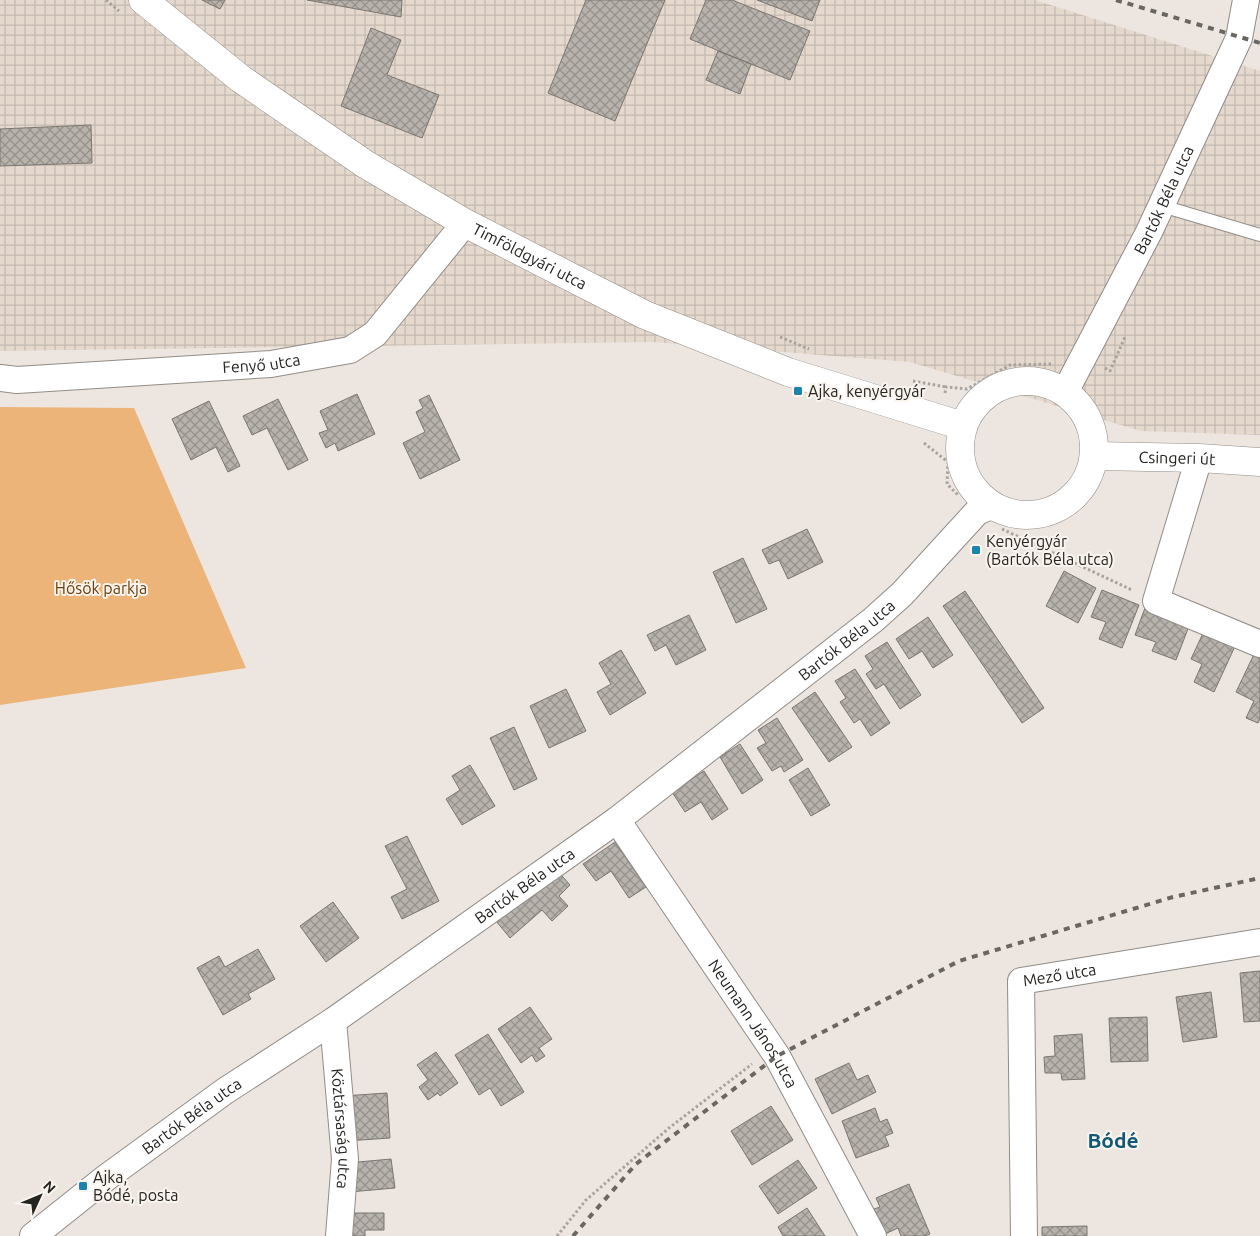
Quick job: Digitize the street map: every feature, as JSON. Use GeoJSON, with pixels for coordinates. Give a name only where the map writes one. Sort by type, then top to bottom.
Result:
{"type":"FeatureCollection","features":[{"type":"Feature","properties":{"kind":"main road","name":"Timföldgyári utca"},"geometry":{"type":"LineString","coordinates":[[143,0],[241,79],[365,164],[465,223],[644,315],[788,372],[963,426]]}},
{"type":"Feature","properties":{"kind":"main road"},"geometry":{"type":"LineString","coordinates":[[1026,380],[1046,383],[1065,392],[1079,405],[1089,420],[1094,438],[1094,456],[1090,472],[1082,487],[1071,500],[1056,509],[1040,515],[1024,516],[1007,513],[994,516],[967,479],[960,462],[959,444],[963,426],[972,407],[987,393],[1006,383],[1026,380]]}},
{"type":"Feature","properties":{"kind":"main road","name":"Csingeri út"},"geometry":{"type":"LineString","coordinates":[[1094,456],[1199,458],[1260,462]]}},
{"type":"Feature","properties":{"kind":"street","name":"Bartók Béla utca"},"geometry":{"type":"LineString","coordinates":[[1065,392],[1162,206],[1239,38],[1246,0]]}},
{"type":"Feature","properties":{"kind":"street","name":"Fenyő utca"},"geometry":{"type":"LineString","coordinates":[[0,378],[17,380],[271,364],[350,350],[375,334],[465,223]]}},
{"type":"Feature","properties":{"kind":"street"},"geometry":{"type":"LineString","coordinates":[[1199,458],[1156,601],[1260,644]]}},
{"type":"Feature","properties":{"kind":"street","name":"Bartók Béla utca"},"geometry":{"type":"LineString","coordinates":[[33,1236],[107,1177],[225,1091],[333,1021],[617,820],[873,620],[902,594],[977,512],[994,516]]}},
{"type":"Feature","properties":{"kind":"street","name":"Neumann János utca"},"geometry":{"type":"LineString","coordinates":[[617,820],[772,1049],[873,1236]]}},
{"type":"Feature","properties":{"kind":"street","name":"Mező utca"},"geometry":{"type":"LineString","coordinates":[[1024,1236],[1021,981],[1260,942]]}},
{"type":"Feature","properties":{"kind":"street","name":"Köztársaság utca"},"geometry":{"type":"LineString","coordinates":[[333,1021],[346,1159],[338,1236]]}},
{"type":"Feature","properties":{"kind":"lane"},"geometry":{"type":"LineString","coordinates":[[1162,206],[1260,235]]}},
{"type":"Feature","properties":{"kind":"path"},"geometry":{"type":"LineString","coordinates":[[994,516],[1156,601]]}},
{"type":"Feature","properties":{"kind":"path"},"geometry":{"type":"LineString","coordinates":[[557,1236],[586,1200],[669,1128],[772,1049]]}},
{"type":"Feature","properties":{"kind":"shaded area"},"geometry":{"type":"Polygon","coordinates":[[[0,0],[1035,0],[1260,71],[1260,435],[1141,431],[910,362],[653,342],[0,351],[0,0]]]}},
{"type":"Feature","properties":{"kind":"green space","name":"Hősök parkja"},"geometry":{"type":"Polygon","coordinates":[[[0,407],[134,408],[246,668],[0,705],[0,407]]]}},
{"type":"Feature","properties":{"kind":"building"},"geometry":{"type":"Polygon","coordinates":[[[202,0],[225,0],[220,9],[202,0]]]}},
{"type":"Feature","properties":{"kind":"building"},"geometry":{"type":"Polygon","coordinates":[[[307,0],[402,0],[401,17],[307,0]]]}},
{"type":"Feature","properties":{"kind":"building"},"geometry":{"type":"Polygon","coordinates":[[[586,0],[665,0],[615,121],[548,93],[586,0]]]}},
{"type":"Feature","properties":{"kind":"building"},"geometry":{"type":"Polygon","coordinates":[[[706,0],[732,0],[810,31],[790,80],[690,39],[706,0]]]}},
{"type":"Feature","properties":{"kind":"building"},"geometry":{"type":"Polygon","coordinates":[[[757,0],[820,0],[812,21],[757,0]]]}},
{"type":"Feature","properties":{"kind":"building"},"geometry":{"type":"Polygon","coordinates":[[[371,28],[401,40],[387,75],[439,95],[422,138],[341,106],[371,28]]]}},
{"type":"Feature","properties":{"kind":"building"},"geometry":{"type":"Polygon","coordinates":[[[718,51],[751,64],[740,94],[706,80],[718,51]]]}},
{"type":"Feature","properties":{"kind":"building"},"geometry":{"type":"Polygon","coordinates":[[[91,125],[92,163],[0,166],[0,129],[91,125]]]}},
{"type":"Feature","properties":{"kind":"building"},"geometry":{"type":"Polygon","coordinates":[[[357,394],[375,434],[338,451],[335,443],[326,448],[319,433],[328,430],[320,411],[357,394]]]}},
{"type":"Feature","properties":{"kind":"building"},"geometry":{"type":"Polygon","coordinates":[[[429,395],[460,460],[420,479],[403,443],[425,432],[416,412],[423,408],[419,400],[429,395]]]}},
{"type":"Feature","properties":{"kind":"building"},"geometry":{"type":"Polygon","coordinates":[[[278,399],[308,460],[288,470],[267,428],[252,435],[243,416],[278,399]]]}},
{"type":"Feature","properties":{"kind":"building"},"geometry":{"type":"Polygon","coordinates":[[[209,401],[240,466],[228,472],[216,447],[191,460],[172,419],[209,401]]]}},
{"type":"Feature","properties":{"kind":"building"},"geometry":{"type":"Polygon","coordinates":[[[807,529],[823,562],[788,579],[779,560],[769,564],[762,550],[807,529]]]}},
{"type":"Feature","properties":{"kind":"building"},"geometry":{"type":"Polygon","coordinates":[[[743,558],[767,609],[736,623],[713,572],[743,558]]]}},
{"type":"Feature","properties":{"kind":"building"},"geometry":{"type":"Polygon","coordinates":[[[1064,571],[1096,588],[1078,623],[1046,606],[1064,571]]]}},
{"type":"Feature","properties":{"kind":"building"},"geometry":{"type":"Polygon","coordinates":[[[1102,590],[1139,605],[1122,648],[1099,639],[1106,622],[1091,617],[1102,590]]]}},
{"type":"Feature","properties":{"kind":"building"},"geometry":{"type":"Polygon","coordinates":[[[965,591],[1044,708],[1022,723],[943,606],[965,591]]]}},
{"type":"Feature","properties":{"kind":"building"},"geometry":{"type":"Polygon","coordinates":[[[1145,608],[1189,626],[1176,660],[1152,651],[1156,642],[1135,635],[1145,608]]]}},
{"type":"Feature","properties":{"kind":"building"},"geometry":{"type":"Polygon","coordinates":[[[689,615],[706,650],[676,665],[666,645],[655,651],[647,635],[689,615]]]}},
{"type":"Feature","properties":{"kind":"building"},"geometry":{"type":"Polygon","coordinates":[[[928,617],[953,655],[933,668],[922,651],[909,659],[896,639],[928,617]]]}},
{"type":"Feature","properties":{"kind":"building"},"geometry":{"type":"Polygon","coordinates":[[[1205,629],[1236,644],[1214,692],[1194,682],[1202,664],[1191,659],[1205,629]]]}},
{"type":"Feature","properties":{"kind":"building"},"geometry":{"type":"Polygon","coordinates":[[[887,642],[921,695],[900,709],[884,684],[876,689],[866,674],[873,669],[865,656],[887,642]]]}},
{"type":"Feature","properties":{"kind":"building"},"geometry":{"type":"Polygon","coordinates":[[[1257,648],[1260,650],[1260,719],[1258,723],[1246,718],[1254,701],[1236,692],[1257,648]]]}},
{"type":"Feature","properties":{"kind":"building"},"geometry":{"type":"Polygon","coordinates":[[[621,650],[646,693],[610,715],[597,692],[611,684],[599,663],[621,650]]]}},
{"type":"Feature","properties":{"kind":"building"},"geometry":{"type":"Polygon","coordinates":[[[855,669],[890,723],[871,736],[860,719],[854,723],[840,702],[846,698],[835,681],[855,669]]]}},
{"type":"Feature","properties":{"kind":"building"},"geometry":{"type":"Polygon","coordinates":[[[566,689],[586,731],[549,748],[530,706],[566,689]]]}},
{"type":"Feature","properties":{"kind":"building"},"geometry":{"type":"Polygon","coordinates":[[[815,692],[852,747],[829,762],[792,708],[815,692]]]}},
{"type":"Feature","properties":{"kind":"building"},"geometry":{"type":"Polygon","coordinates":[[[777,718],[803,760],[784,772],[781,766],[772,771],[757,748],[766,743],[758,730],[777,718]]]}},
{"type":"Feature","properties":{"kind":"building"},"geometry":{"type":"Polygon","coordinates":[[[514,727],[537,779],[514,790],[490,738],[514,727]]]}},
{"type":"Feature","properties":{"kind":"building"},"geometry":{"type":"Polygon","coordinates":[[[740,744],[763,780],[742,794],[720,757],[740,744]]]}},
{"type":"Feature","properties":{"kind":"building"},"geometry":{"type":"Polygon","coordinates":[[[470,765],[495,806],[462,825],[446,799],[460,790],[452,776],[470,765]]]}},
{"type":"Feature","properties":{"kind":"building"},"geometry":{"type":"Polygon","coordinates":[[[808,768],[830,805],[811,816],[789,780],[808,768]]]}},
{"type":"Feature","properties":{"kind":"building"},"geometry":{"type":"Polygon","coordinates":[[[704,771],[728,809],[712,820],[701,802],[685,812],[672,792],[704,771]]]}},
{"type":"Feature","properties":{"kind":"building"},"geometry":{"type":"Polygon","coordinates":[[[407,836],[439,901],[402,919],[391,897],[407,889],[385,846],[407,836]]]}},
{"type":"Feature","properties":{"kind":"building"},"geometry":{"type":"Polygon","coordinates":[[[615,842],[646,887],[629,898],[611,871],[596,881],[583,864],[615,842]]]}},
{"type":"Feature","properties":{"kind":"building"},"geometry":{"type":"Polygon","coordinates":[[[556,869],[570,885],[559,896],[568,906],[552,921],[542,910],[510,938],[496,921],[556,869]]]}},
{"type":"Feature","properties":{"kind":"building"},"geometry":{"type":"Polygon","coordinates":[[[333,902],[359,938],[326,962],[300,926],[333,902]]]}},
{"type":"Feature","properties":{"kind":"building"},"geometry":{"type":"Polygon","coordinates":[[[258,949],[275,979],[248,994],[251,999],[223,1015],[197,968],[219,956],[225,967],[258,949]]]}},
{"type":"Feature","properties":{"kind":"building"},"geometry":{"type":"Polygon","coordinates":[[[1260,971],[1260,1021],[1244,1022],[1240,973],[1260,971]]]}},
{"type":"Feature","properties":{"kind":"building"},"geometry":{"type":"Polygon","coordinates":[[[1211,992],[1217,1037],[1183,1042],[1176,997],[1211,992]]]}},
{"type":"Feature","properties":{"kind":"building"},"geometry":{"type":"Polygon","coordinates":[[[530,1007],[552,1039],[539,1048],[545,1056],[536,1062],[532,1055],[521,1063],[498,1029],[530,1007]]]}},
{"type":"Feature","properties":{"kind":"building"},"geometry":{"type":"Polygon","coordinates":[[[1147,1017],[1148,1061],[1111,1062],[1109,1018],[1147,1017]]]}},
{"type":"Feature","properties":{"kind":"building"},"geometry":{"type":"Polygon","coordinates":[[[488,1034],[524,1092],[501,1106],[490,1088],[479,1095],[455,1055],[488,1034]]]}},
{"type":"Feature","properties":{"kind":"building"},"geometry":{"type":"Polygon","coordinates":[[[1082,1034],[1085,1079],[1062,1080],[1061,1073],[1045,1073],[1044,1057],[1055,1056],[1054,1036],[1082,1034]]]}},
{"type":"Feature","properties":{"kind":"building"},"geometry":{"type":"Polygon","coordinates":[[[436,1052],[458,1083],[440,1096],[438,1093],[428,1100],[419,1087],[428,1080],[417,1065],[436,1052]]]}},
{"type":"Feature","properties":{"kind":"building"},"geometry":{"type":"Polygon","coordinates":[[[849,1063],[857,1080],[868,1075],[876,1092],[832,1114],[815,1079],[849,1063]]]}},
{"type":"Feature","properties":{"kind":"building"},"geometry":{"type":"Polygon","coordinates":[[[387,1093],[390,1138],[346,1141],[343,1096],[387,1093]]]}},
{"type":"Feature","properties":{"kind":"building"},"geometry":{"type":"Polygon","coordinates":[[[771,1106],[793,1140],[752,1165],[731,1131],[771,1106]]]}},
{"type":"Feature","properties":{"kind":"building"},"geometry":{"type":"Polygon","coordinates":[[[875,1108],[880,1122],[887,1119],[893,1133],[885,1136],[889,1146],[856,1158],[842,1121],[875,1108]]]}},
{"type":"Feature","properties":{"kind":"building"},"geometry":{"type":"Polygon","coordinates":[[[391,1159],[395,1188],[349,1192],[347,1163],[391,1159]]]}},
{"type":"Feature","properties":{"kind":"building"},"geometry":{"type":"Polygon","coordinates":[[[798,1160],[817,1188],[778,1214],[759,1186],[798,1160]]]}},
{"type":"Feature","properties":{"kind":"building"},"geometry":{"type":"Polygon","coordinates":[[[909,1184],[930,1234],[925,1236],[901,1236],[898,1228],[885,1234],[874,1209],[880,1207],[876,1198],[909,1184]]]}},
{"type":"Feature","properties":{"kind":"building"},"geometry":{"type":"Polygon","coordinates":[[[807,1208],[825,1236],[783,1236],[778,1227],[807,1208]]]}},
{"type":"Feature","properties":{"kind":"building"},"geometry":{"type":"Polygon","coordinates":[[[345,1213],[384,1213],[384,1230],[365,1230],[365,1236],[345,1236],[345,1213]]]}},
{"type":"Feature","properties":{"kind":"building"},"geometry":{"type":"Polygon","coordinates":[[[1087,1226],[1087,1236],[1042,1236],[1042,1227],[1087,1226]]]}},
{"type":"Feature","properties":{"kind":"railway"},"geometry":{"type":"LineString","coordinates":[[1116,0],[1260,43]]}},
{"type":"Feature","properties":{"kind":"railway"},"geometry":{"type":"LineString","coordinates":[[573,1236],[636,1164],[777,1056],[959,961],[1173,897],[1260,878]]}},
{"type":"Feature","properties":{"kind":"place","name":"Ajka, kenyérgyár"},"geometry":{"type":"Point","coordinates":[798,391]}},
{"type":"Feature","properties":{"kind":"place","name":"Kenyérgyár (Bartók Béla utca)"},"geometry":{"type":"Point","coordinates":[976,550]}},
{"type":"Feature","properties":{"kind":"place","name":"Ajka, Bódé, posta"},"geometry":{"type":"Point","coordinates":[83,1186]}},
{"type":"Feature","properties":{"kind":"district","name":"Bódé"},"geometry":{"type":"Point","coordinates":[1113,1141]}}]}
